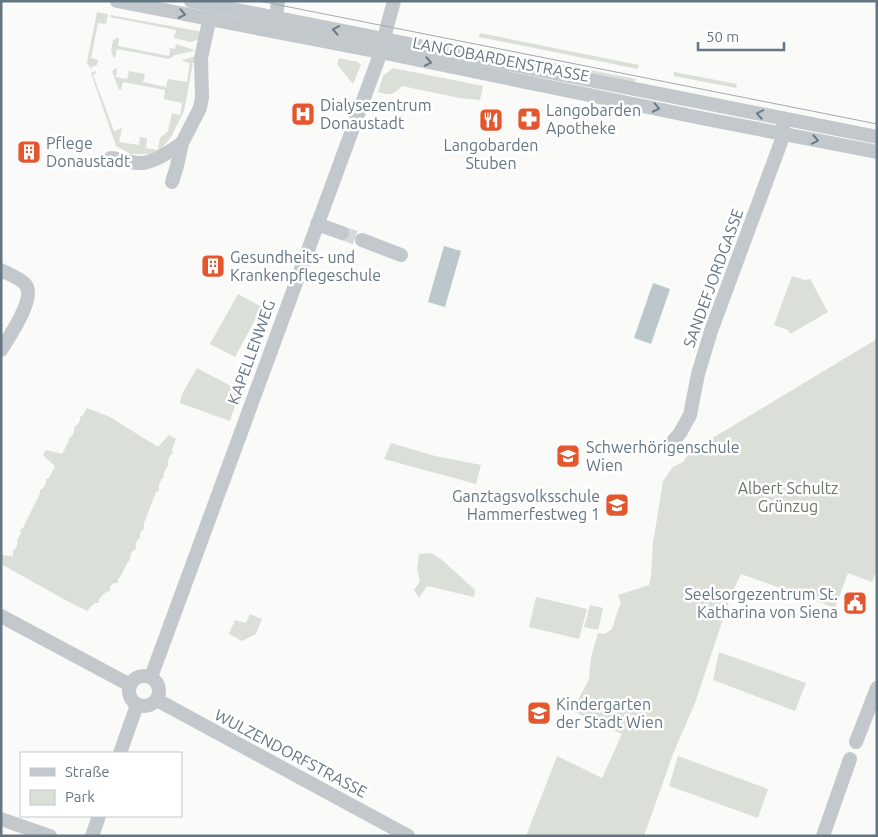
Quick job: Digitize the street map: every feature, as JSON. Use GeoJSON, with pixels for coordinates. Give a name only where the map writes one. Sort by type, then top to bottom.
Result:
{"type":"FeatureCollection","features":[{"type":"Feature","properties":{"kind":"street","name":"LANGOBARDENSTRASSE"},"geometry":{"type":"LineString","coordinates":[[117,1],[276,18],[382,46],[877,137]]}},
{"type":"Feature","properties":{"kind":"street","name":"LANGOBARDENSTRASSE"},"geometry":{"type":"LineString","coordinates":[[191,1],[211,12]]}},
{"type":"Feature","properties":{"kind":"street"},"geometry":{"type":"LineString","coordinates":[[276,18],[278,1]]}},
{"type":"Feature","properties":{"kind":"street","name":"KAPELLENWEG"},"geometry":{"type":"LineString","coordinates":[[151,677],[382,46],[394,1]]}},
{"type":"Feature","properties":{"kind":"street"},"geometry":{"type":"LineString","coordinates":[[172,182],[182,143],[200,108],[202,96],[201,58],[211,12]]}},
{"type":"Feature","properties":{"kind":"street","name":"LANGOBARDENSTRASSE"},"geometry":{"type":"LineString","coordinates":[[243,13],[706,119],[877,152]]}},
{"type":"Feature","properties":{"kind":"street","name":"SANDEFJORDGASSE"},"geometry":{"type":"LineString","coordinates":[[670,445],[680,433],[690,415],[698,374],[711,331],[783,133],[782,119]]}},
{"type":"Feature","properties":{"kind":"street"},"geometry":{"type":"LineString","coordinates":[[111,158],[141,163],[153,161],[182,143]]}},
{"type":"Feature","properties":{"kind":"street"},"geometry":{"type":"LineString","coordinates":[[318,224],[342,233]]}},
{"type":"Feature","properties":{"kind":"street"},"geometry":{"type":"LineString","coordinates":[[362,240],[401,255]]}},
{"type":"Feature","properties":{"kind":"street"},"geometry":{"type":"LineString","coordinates":[[1,270],[23,282],[28,292],[27,304],[1,350]]}},
{"type":"Feature","properties":{"kind":"street"},"geometry":{"type":"LineString","coordinates":[[1,616],[130,685]]}},
{"type":"Feature","properties":{"kind":"street"},"geometry":{"type":"LineString","coordinates":[[144,676],[151,677],[158,684],[160,693],[157,700],[153,704],[144,707],[137,705],[129,693],[130,685],[135,679],[144,676]]}},
{"type":"Feature","properties":{"kind":"street"},"geometry":{"type":"LineString","coordinates":[[856,742],[877,688]]}},
{"type":"Feature","properties":{"kind":"street","name":"WULZENDORFSTRASSE"},"geometry":{"type":"LineString","coordinates":[[157,700],[408,836]]}},
{"type":"Feature","properties":{"kind":"street"},"geometry":{"type":"LineString","coordinates":[[120,752],[137,705]]}},
{"type":"Feature","properties":{"kind":"street"},"geometry":{"type":"LineString","coordinates":[[823,836],[850,759]]}},
{"type":"Feature","properties":{"kind":"street"},"geometry":{"type":"LineString","coordinates":[[92,836],[99,817]]}},
{"type":"Feature","properties":{"kind":"street"},"geometry":{"type":"LineString","coordinates":[[1,820],[50,836]]}},
{"type":"Feature","properties":{"kind":"green space"},"geometry":{"type":"Polygon","coordinates":[[[97,12],[108,14],[106,24],[98,23],[91,58],[98,60],[97,65],[90,68],[87,62],[97,12]]]}},
{"type":"Feature","properties":{"kind":"green space"},"geometry":{"type":"Polygon","coordinates":[[[110,15],[203,32],[199,39],[191,42],[174,38],[176,30],[110,17],[110,15]]]}},
{"type":"Feature","properties":{"kind":"green space"},"geometry":{"type":"Polygon","coordinates":[[[480,33],[639,65],[638,69],[479,37],[480,33]]]}},
{"type":"Feature","properties":{"kind":"green space"},"geometry":{"type":"Polygon","coordinates":[[[119,38],[118,46],[169,56],[170,48],[175,49],[176,44],[194,51],[175,55],[169,59],[117,49],[115,58],[111,52],[113,40],[119,38]]]}},
{"type":"Feature","properties":{"kind":"green space"},"geometry":{"type":"Polygon","coordinates":[[[483,49],[636,79],[634,85],[483,53],[483,49]]]}},
{"type":"Feature","properties":{"kind":"green space"},"geometry":{"type":"Polygon","coordinates":[[[199,55],[198,63],[193,63],[184,111],[171,137],[160,150],[149,154],[131,154],[116,146],[91,73],[96,71],[93,75],[114,131],[122,128],[119,142],[139,145],[140,137],[146,138],[146,148],[158,150],[160,138],[168,131],[172,113],[180,115],[182,103],[164,99],[165,90],[123,82],[121,90],[119,90],[112,71],[116,68],[116,77],[127,79],[129,71],[145,74],[143,82],[166,87],[168,79],[187,82],[190,63],[182,61],[199,55]]]}},
{"type":"Feature","properties":{"kind":"green space"},"geometry":{"type":"Polygon","coordinates":[[[339,58],[358,62],[361,65],[353,84],[337,64],[339,58]]]}},
{"type":"Feature","properties":{"kind":"green space"},"geometry":{"type":"Polygon","coordinates":[[[393,68],[483,86],[480,100],[459,98],[402,86],[391,94],[378,92],[383,76],[393,68]]]}},
{"type":"Feature","properties":{"kind":"green space"},"geometry":{"type":"Polygon","coordinates":[[[674,72],[737,84],[736,88],[674,76],[674,72]]]}},
{"type":"Feature","properties":{"kind":"green space"},"geometry":{"type":"Polygon","coordinates":[[[792,276],[805,280],[810,279],[828,312],[790,334],[788,330],[774,325],[792,276]]]}},
{"type":"Feature","properties":{"kind":"green space"},"geometry":{"type":"Polygon","coordinates":[[[238,294],[262,307],[235,357],[210,344],[238,294]]]}},
{"type":"Feature","properties":{"kind":"green space","name":"Albert Schultz Grünzug"},"geometry":{"type":"Polygon","coordinates":[[[877,339],[877,570],[872,582],[848,573],[835,608],[741,574],[731,595],[695,703],[673,754],[644,836],[526,836],[557,756],[602,778],[622,734],[572,711],[589,679],[591,657],[598,633],[605,634],[612,629],[621,603],[618,595],[649,585],[653,543],[663,481],[673,467],[683,462],[691,451],[877,339]]]}},
{"type":"Feature","properties":{"kind":"green space"},"geometry":{"type":"Polygon","coordinates":[[[197,368],[240,391],[230,421],[180,403],[182,394],[197,368]]]}},
{"type":"Feature","properties":{"kind":"green space"},"geometry":{"type":"Polygon","coordinates":[[[87,408],[110,417],[158,447],[169,435],[176,439],[172,450],[173,453],[169,457],[168,466],[160,483],[159,491],[156,492],[144,523],[144,529],[136,543],[136,549],[131,553],[130,560],[118,579],[118,583],[114,583],[110,587],[110,591],[106,592],[99,599],[99,603],[95,603],[87,611],[1,564],[1,555],[13,556],[13,551],[21,533],[20,530],[23,528],[40,490],[55,466],[43,455],[46,450],[62,454],[69,438],[73,434],[74,427],[79,423],[80,417],[87,408]]]}},
{"type":"Feature","properties":{"kind":"green space"},"geometry":{"type":"Polygon","coordinates":[[[391,443],[435,456],[481,465],[476,484],[384,459],[391,443]]]}},
{"type":"Feature","properties":{"kind":"green space"},"geometry":{"type":"Polygon","coordinates":[[[431,553],[441,559],[475,590],[474,597],[427,586],[419,598],[414,590],[420,581],[417,569],[419,554],[431,553]]]}},
{"type":"Feature","properties":{"kind":"green space"},"geometry":{"type":"Polygon","coordinates":[[[536,597],[587,609],[579,639],[529,627],[536,597]]]}},
{"type":"Feature","properties":{"kind":"green space"},"geometry":{"type":"Polygon","coordinates":[[[590,605],[603,608],[598,630],[584,627],[590,605]]]}},
{"type":"Feature","properties":{"kind":"green space"},"geometry":{"type":"Polygon","coordinates":[[[250,614],[262,619],[256,634],[242,641],[229,634],[235,620],[246,623],[250,614]]]}},
{"type":"Feature","properties":{"kind":"green space"},"geometry":{"type":"Polygon","coordinates":[[[719,652],[806,683],[795,711],[713,680],[719,652]]]}},
{"type":"Feature","properties":{"kind":"green space"},"geometry":{"type":"Polygon","coordinates":[[[678,756],[768,789],[758,818],[669,786],[678,756]]]}},
{"type":"Feature","properties":{"kind":"shaded area"},"geometry":{"type":"Polygon","coordinates":[[[444,246],[461,251],[445,307],[428,302],[444,246]]]}},
{"type":"Feature","properties":{"kind":"shaded area"},"geometry":{"type":"Polygon","coordinates":[[[653,283],[670,289],[651,344],[634,338],[653,283]]]}},
{"type":"Feature","properties":{"kind":"tunnel"},"geometry":{"type":"LineString","coordinates":[[342,233],[362,240]]}},
{"type":"Feature","properties":{"kind":"tram line"},"geometry":{"type":"LineString","coordinates":[[259,1],[877,124]]}},
{"type":"Feature","properties":{"kind":"place","name":"Dialysezentrum Donaustadt"},"geometry":{"type":"Point","coordinates":[303,114]}},
{"type":"Feature","properties":{"kind":"place","name":"Langobarden Apotheke"},"geometry":{"type":"Point","coordinates":[529,119]}},
{"type":"Feature","properties":{"kind":"place","name":"Langobarden Stuben"},"geometry":{"type":"Point","coordinates":[491,120]}},
{"type":"Feature","properties":{"kind":"place","name":"Pflege Donaustadt"},"geometry":{"type":"Point","coordinates":[29,152]}},
{"type":"Feature","properties":{"kind":"place","name":"Gesundheits- und Krankenpflegeschule"},"geometry":{"type":"Point","coordinates":[213,266]}},
{"type":"Feature","properties":{"kind":"place","name":"Schwerhörigenschule Wien"},"geometry":{"type":"Point","coordinates":[568,456]}},
{"type":"Feature","properties":{"kind":"place","name":"Ganztagsvolksschule Hammerfestweg 1"},"geometry":{"type":"Point","coordinates":[617,505]}},
{"type":"Feature","properties":{"kind":"place","name":"Seelsorgezentrum St. Katharina von Siena"},"geometry":{"type":"Point","coordinates":[855,603]}},
{"type":"Feature","properties":{"kind":"place","name":"Kindergarten der Stadt Wien"},"geometry":{"type":"Point","coordinates":[539,713]}}]}
